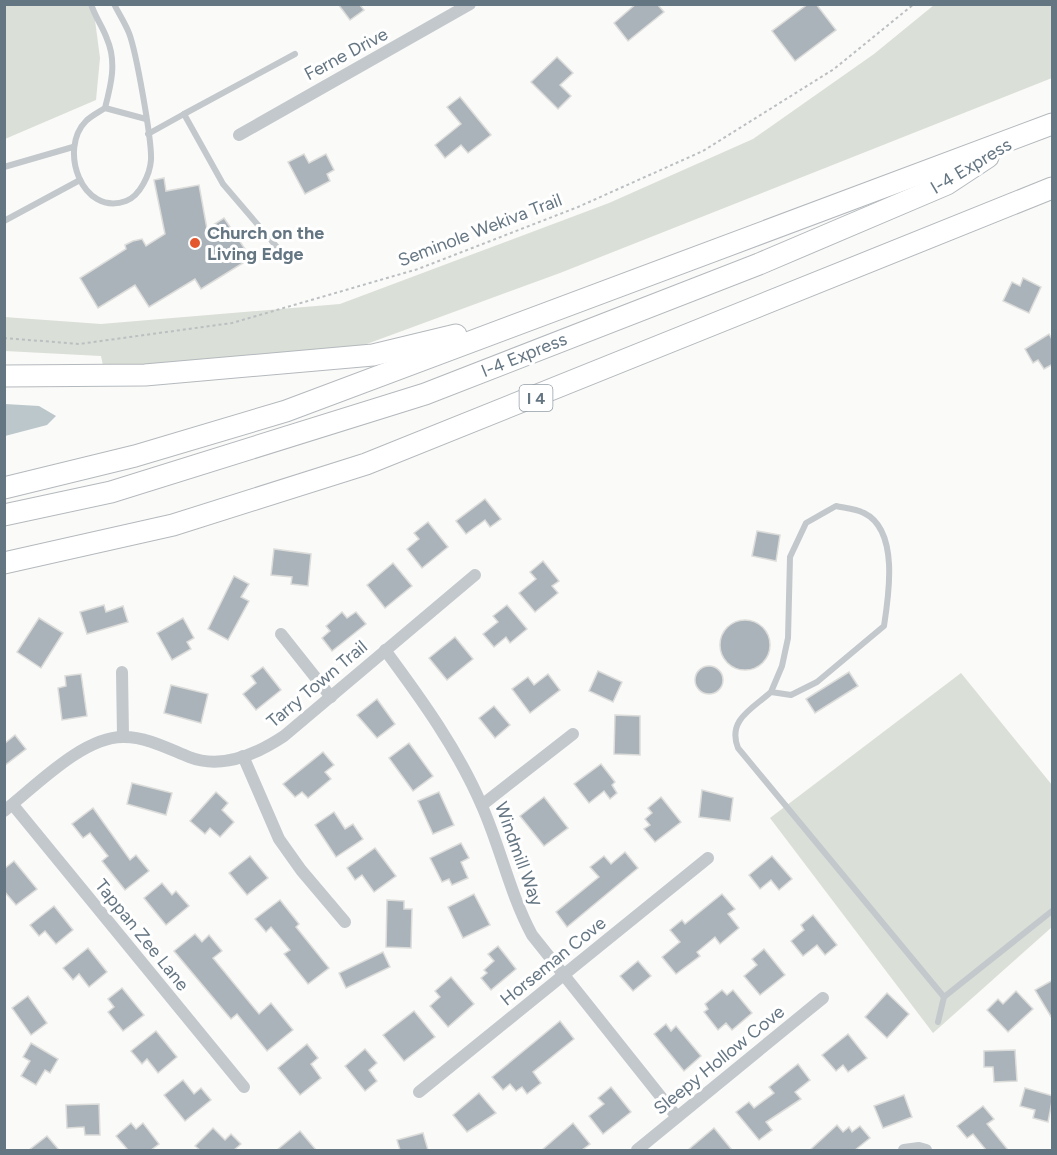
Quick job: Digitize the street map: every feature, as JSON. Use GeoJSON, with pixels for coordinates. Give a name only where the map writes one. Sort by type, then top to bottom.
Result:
{"type":"FeatureCollection","features":[{"type":"Feature","properties":{"kind":"highway"},"geometry":{"type":"LineString","coordinates":[[4,488],[135,456],[286,411],[1053,124]]}},
{"type":"Feature","properties":{"kind":"highway","name":"I-4 Express"},"geometry":{"type":"LineString","coordinates":[[4,515],[111,492],[425,394],[759,264],[947,184],[1020,136]]}},
{"type":"Feature","properties":{"kind":"highway","name":"I 4"},"geometry":{"type":"LineString","coordinates":[[4,563],[173,525],[366,464],[1053,188]]}},
{"type":"Feature","properties":{"kind":"highway"},"geometry":{"type":"LineString","coordinates":[[4,376],[145,375],[373,355],[483,329],[598,285],[634,281]]}},
{"type":"Feature","properties":{"kind":"street","name":"Ferne Drive"},"geometry":{"type":"LineString","coordinates":[[239,135],[470,4]]}},
{"type":"Feature","properties":{"kind":"street","name":"Tarry Town Trail"},"geometry":{"type":"LineString","coordinates":[[123,736],[146,740],[210,763],[267,748],[475,575]]}},
{"type":"Feature","properties":{"kind":"street"},"geometry":{"type":"LineString","coordinates":[[281,634],[331,697]]}},
{"type":"Feature","properties":{"kind":"street","name":"Windmill Way"},"geometry":{"type":"LineString","coordinates":[[385,650],[448,740],[482,805],[518,910],[532,934],[677,1117]]}},
{"type":"Feature","properties":{"kind":"street"},"geometry":{"type":"LineString","coordinates":[[8,808],[74,755],[123,736],[122,672]]}},
{"type":"Feature","properties":{"kind":"street"},"geometry":{"type":"LineString","coordinates":[[482,805],[573,734]]}},
{"type":"Feature","properties":{"kind":"street"},"geometry":{"type":"LineString","coordinates":[[243,756],[279,838],[301,870],[345,922]]}},
{"type":"Feature","properties":{"kind":"street","name":"Tappan Zee Lane"},"geometry":{"type":"LineString","coordinates":[[8,808],[244,1087]]}},
{"type":"Feature","properties":{"kind":"street","name":"Horseman Cove"},"geometry":{"type":"LineString","coordinates":[[419,1092],[708,858]]}},
{"type":"Feature","properties":{"kind":"street","name":"Sleepy Hollow Cove"},"geometry":{"type":"LineString","coordinates":[[637,1150],[823,998]]}},
{"type":"Feature","properties":{"kind":"street"},"geometry":{"type":"LineString","coordinates":[[904,1150],[919,1148],[926,1150]]}},
{"type":"Feature","properties":{"kind":"lane"},"geometry":{"type":"LineString","coordinates":[[92,4],[108,39],[113,63],[105,108],[85,122],[73,147],[76,176],[96,200],[113,203],[127,201],[142,186],[151,161],[146,119],[130,35],[114,4]]}},
{"type":"Feature","properties":{"kind":"lane"},"geometry":{"type":"LineString","coordinates":[[148,134],[295,54]]}},
{"type":"Feature","properties":{"kind":"lane"},"geometry":{"type":"LineString","coordinates":[[105,108],[146,119]]}},
{"type":"Feature","properties":{"kind":"lane"},"geometry":{"type":"LineString","coordinates":[[184,114],[223,184],[282,253]]}},
{"type":"Feature","properties":{"kind":"lane"},"geometry":{"type":"LineString","coordinates":[[4,167],[73,147]]}},
{"type":"Feature","properties":{"kind":"lane"},"geometry":{"type":"LineString","coordinates":[[4,221],[80,180]]}},
{"type":"Feature","properties":{"kind":"lane"},"geometry":{"type":"LineString","coordinates":[[771,692],[791,694],[817,682],[884,626],[889,572],[885,536],[877,523],[864,512],[836,506],[806,523],[790,557],[788,638],[782,666],[771,692],[740,718],[734,728],[734,738],[738,748],[944,997]]}},
{"type":"Feature","properties":{"kind":"lane"},"geometry":{"type":"LineString","coordinates":[[938,1022],[944,997],[1053,911]]}},
{"type":"Feature","properties":{"kind":"path","name":"Seminole Wekiva Trail"},"geometry":{"type":"LineString","coordinates":[[4,338],[79,344],[232,323],[418,269],[578,207],[703,151],[834,69],[914,4]]}},
{"type":"Feature","properties":{"kind":"shaded area"},"geometry":{"type":"Polygon","coordinates":[[[9,4],[93,5],[100,58],[96,100],[5,139],[4,6],[9,4]]]}},
{"type":"Feature","properties":{"kind":"shaded area"},"geometry":{"type":"Polygon","coordinates":[[[934,5],[1052,5],[1052,78],[560,273],[345,352],[104,370],[101,356],[5,351],[4,317],[101,324],[340,304],[609,203],[753,139],[874,54],[934,5]]]}},
{"type":"Feature","properties":{"kind":"shaded area"},"geometry":{"type":"Polygon","coordinates":[[[5,404],[39,406],[56,416],[47,425],[5,436],[5,404]]]}},
{"type":"Feature","properties":{"kind":"shaded area"},"geometry":{"type":"Polygon","coordinates":[[[961,673],[1052,785],[1052,927],[933,1033],[770,818],[961,673]]]}},
{"type":"Feature","properties":{"kind":"building"},"geometry":{"type":"Polygon","coordinates":[[[338,4],[359,4],[364,10],[350,20],[338,4]]]}},
{"type":"Feature","properties":{"kind":"building"},"geometry":{"type":"Polygon","coordinates":[[[636,4],[657,4],[664,12],[628,41],[614,23],[636,4]]]}},
{"type":"Feature","properties":{"kind":"building"},"geometry":{"type":"Polygon","coordinates":[[[808,4],[816,4],[836,30],[795,61],[772,31],[808,4]]]}},
{"type":"Feature","properties":{"kind":"building"},"geometry":{"type":"Polygon","coordinates":[[[557,57],[573,73],[560,85],[571,96],[558,109],[531,82],[557,57]]]}},
{"type":"Feature","properties":{"kind":"building"},"geometry":{"type":"Polygon","coordinates":[[[460,97],[491,135],[468,153],[461,145],[445,158],[435,145],[461,124],[447,107],[460,97]]]}},
{"type":"Feature","properties":{"kind":"building"},"geometry":{"type":"Polygon","coordinates":[[[304,154],[309,163],[326,154],[334,170],[327,174],[330,181],[305,194],[288,162],[304,154]]]}},
{"type":"Feature","properties":{"kind":"building","name":"Church on the Living Edge"},"geometry":{"type":"Polygon","coordinates":[[[164,178],[166,191],[199,185],[207,229],[224,218],[251,258],[201,289],[195,279],[149,307],[135,285],[98,308],[80,278],[126,249],[125,245],[142,239],[146,246],[165,234],[154,180],[164,178]]]}},
{"type":"Feature","properties":{"kind":"building"},"geometry":{"type":"Polygon","coordinates":[[[1023,278],[1041,287],[1029,313],[1003,301],[1012,282],[1020,286],[1023,278]]]}},
{"type":"Feature","properties":{"kind":"building"},"geometry":{"type":"Polygon","coordinates":[[[1049,334],[1053,341],[1053,364],[1044,369],[1038,360],[1033,363],[1025,349],[1049,334]]]}},
{"type":"Feature","properties":{"kind":"building"},"geometry":{"type":"Polygon","coordinates":[[[485,499],[501,519],[490,527],[485,520],[466,534],[456,521],[485,499]]]}},
{"type":"Feature","properties":{"kind":"building"},"geometry":{"type":"Polygon","coordinates":[[[428,522],[448,547],[422,568],[407,549],[419,539],[414,533],[428,522]]]}},
{"type":"Feature","properties":{"kind":"building"},"geometry":{"type":"Polygon","coordinates":[[[757,531],[780,535],[776,561],[752,556],[757,531]]]}},
{"type":"Feature","properties":{"kind":"building"},"geometry":{"type":"Polygon","coordinates":[[[274,549],[311,554],[308,586],[291,584],[292,577],[271,575],[274,549]]]}},
{"type":"Feature","properties":{"kind":"building"},"geometry":{"type":"Polygon","coordinates":[[[543,561],[559,581],[552,586],[558,593],[535,612],[519,593],[536,579],[530,572],[543,561]]]}},
{"type":"Feature","properties":{"kind":"building"},"geometry":{"type":"Polygon","coordinates":[[[393,563],[412,586],[385,608],[367,585],[393,563]]]}},
{"type":"Feature","properties":{"kind":"building"},"geometry":{"type":"Polygon","coordinates":[[[234,576],[249,584],[241,597],[249,601],[228,640],[208,629],[234,576]]]}},
{"type":"Feature","properties":{"kind":"building"},"geometry":{"type":"Polygon","coordinates":[[[104,605],[106,612],[123,606],[128,622],[87,634],[80,612],[104,605]]]}},
{"type":"Feature","properties":{"kind":"building"},"geometry":{"type":"Polygon","coordinates":[[[507,605],[527,629],[510,643],[506,637],[494,647],[483,634],[498,622],[493,616],[507,605]]]}},
{"type":"Feature","properties":{"kind":"building"},"geometry":{"type":"Polygon","coordinates":[[[342,612],[347,618],[356,612],[366,624],[332,651],[322,638],[330,631],[326,626],[342,612]]]}},
{"type":"Feature","properties":{"kind":"building"},"geometry":{"type":"Polygon","coordinates":[[[39,618],[63,633],[41,668],[17,652],[39,618]]]}},
{"type":"Feature","properties":{"kind":"building"},"geometry":{"type":"Polygon","coordinates":[[[183,618],[194,638],[187,642],[191,649],[172,660],[157,633],[183,618]]]}},
{"type":"Feature","properties":{"kind":"building"},"geometry":{"type":"Polygon","coordinates":[[[745,620],[763,627],[770,645],[763,663],[745,670],[727,663],[720,645],[727,627],[745,620]]]}},
{"type":"Feature","properties":{"kind":"building"},"geometry":{"type":"Polygon","coordinates":[[[455,637],[473,659],[447,680],[429,658],[455,637]]]}},
{"type":"Feature","properties":{"kind":"building"},"geometry":{"type":"Polygon","coordinates":[[[709,666],[719,670],[723,680],[719,690],[709,694],[699,690],[695,680],[699,670],[709,666]]]}},
{"type":"Feature","properties":{"kind":"building"},"geometry":{"type":"Polygon","coordinates":[[[263,667],[281,690],[256,710],[243,694],[256,683],[251,676],[263,667]]]}},
{"type":"Feature","properties":{"kind":"building"},"geometry":{"type":"Polygon","coordinates":[[[598,671],[622,682],[613,702],[589,691],[598,671]]]}},
{"type":"Feature","properties":{"kind":"building"},"geometry":{"type":"Polygon","coordinates":[[[849,672],[858,686],[815,713],[806,699],[849,672]]]}},
{"type":"Feature","properties":{"kind":"building"},"geometry":{"type":"Polygon","coordinates":[[[81,674],[87,716],[62,720],[58,688],[66,686],[65,676],[81,674]]]}},
{"type":"Feature","properties":{"kind":"building"},"geometry":{"type":"Polygon","coordinates":[[[548,674],[560,690],[530,713],[512,689],[528,677],[534,685],[548,674]]]}},
{"type":"Feature","properties":{"kind":"building"},"geometry":{"type":"Polygon","coordinates":[[[171,685],[208,694],[201,723],[164,713],[171,685]]]}},
{"type":"Feature","properties":{"kind":"building"},"geometry":{"type":"Polygon","coordinates":[[[377,699],[395,724],[377,738],[357,715],[377,699]]]}},
{"type":"Feature","properties":{"kind":"building"},"geometry":{"type":"Polygon","coordinates":[[[494,706],[510,725],[495,738],[479,718],[494,706]]]}},
{"type":"Feature","properties":{"kind":"building"},"geometry":{"type":"Polygon","coordinates":[[[615,715],[640,716],[640,755],[614,754],[615,715]]]}},
{"type":"Feature","properties":{"kind":"building"},"geometry":{"type":"Polygon","coordinates":[[[15,735],[26,749],[4,766],[4,744],[15,735]]]}},
{"type":"Feature","properties":{"kind":"building"},"geometry":{"type":"Polygon","coordinates":[[[409,743],[433,776],[413,791],[389,758],[409,743]]]}},
{"type":"Feature","properties":{"kind":"building"},"geometry":{"type":"Polygon","coordinates":[[[323,752],[334,765],[325,772],[331,779],[308,798],[302,792],[295,797],[283,784],[323,752]]]}},
{"type":"Feature","properties":{"kind":"building"},"geometry":{"type":"Polygon","coordinates":[[[601,764],[615,782],[612,785],[617,793],[610,799],[604,791],[589,803],[574,784],[601,764]]]}},
{"type":"Feature","properties":{"kind":"building"},"geometry":{"type":"Polygon","coordinates":[[[132,783],[172,793],[166,815],[127,804],[132,783]]]}},
{"type":"Feature","properties":{"kind":"building"},"geometry":{"type":"Polygon","coordinates":[[[702,790],[733,798],[730,821],[699,817],[702,790]]]}},
{"type":"Feature","properties":{"kind":"building"},"geometry":{"type":"Polygon","coordinates":[[[216,792],[228,803],[222,810],[234,822],[220,837],[210,828],[205,834],[190,821],[216,792]]]}},
{"type":"Feature","properties":{"kind":"building"},"geometry":{"type":"Polygon","coordinates":[[[439,792],[454,825],[433,834],[418,801],[439,792]]]}},
{"type":"Feature","properties":{"kind":"building"},"geometry":{"type":"Polygon","coordinates":[[[544,797],[568,828],[544,846],[520,816],[544,797]]]}},
{"type":"Feature","properties":{"kind":"building"},"geometry":{"type":"Polygon","coordinates":[[[661,797],[681,822],[655,842],[644,829],[650,825],[645,819],[652,813],[648,808],[661,797]]]}},
{"type":"Feature","properties":{"kind":"building"},"geometry":{"type":"Polygon","coordinates":[[[93,808],[130,860],[136,855],[149,871],[125,890],[102,861],[108,856],[90,833],[83,838],[72,824],[93,808]]]}},
{"type":"Feature","properties":{"kind":"building"},"geometry":{"type":"Polygon","coordinates":[[[334,812],[345,829],[353,824],[363,839],[336,857],[315,825],[334,812]]]}},
{"type":"Feature","properties":{"kind":"building"},"geometry":{"type":"Polygon","coordinates":[[[461,843],[469,858],[461,862],[468,878],[452,885],[449,879],[442,882],[430,858],[461,843]]]}},
{"type":"Feature","properties":{"kind":"building"},"geometry":{"type":"Polygon","coordinates":[[[375,848],[396,876],[374,892],[362,875],[355,880],[347,868],[375,848]]]}},
{"type":"Feature","properties":{"kind":"building"},"geometry":{"type":"Polygon","coordinates":[[[625,852],[638,868],[567,927],[556,912],[599,877],[590,867],[604,856],[611,864],[625,852]]]}},
{"type":"Feature","properties":{"kind":"building"},"geometry":{"type":"Polygon","coordinates":[[[250,856],[268,878],[247,895],[229,873],[250,856]]]}},
{"type":"Feature","properties":{"kind":"building"},"geometry":{"type":"Polygon","coordinates":[[[772,856],[792,879],[779,890],[771,880],[760,889],[749,875],[772,856]]]}},
{"type":"Feature","properties":{"kind":"building"},"geometry":{"type":"Polygon","coordinates":[[[14,861],[37,889],[16,905],[4,891],[4,869],[14,861]]]}},
{"type":"Feature","properties":{"kind":"building"},"geometry":{"type":"Polygon","coordinates":[[[162,883],[172,895],[176,891],[189,906],[166,925],[144,898],[162,883]]]}},
{"type":"Feature","properties":{"kind":"building"},"geometry":{"type":"Polygon","coordinates":[[[474,894],[490,925],[463,938],[448,907],[474,894]]]}},
{"type":"Feature","properties":{"kind":"building"},"geometry":{"type":"Polygon","coordinates":[[[722,894],[735,909],[728,914],[739,928],[720,944],[715,937],[697,952],[700,956],[676,974],[662,957],[680,942],[670,930],[682,920],[685,924],[722,894]]]}},
{"type":"Feature","properties":{"kind":"building"},"geometry":{"type":"Polygon","coordinates":[[[280,900],[299,924],[296,927],[329,968],[308,984],[284,954],[290,950],[271,927],[266,932],[255,919],[280,900]]]}},
{"type":"Feature","properties":{"kind":"building"},"geometry":{"type":"Polygon","coordinates":[[[387,900],[404,901],[404,909],[412,909],[411,948],[386,947],[387,900]]]}},
{"type":"Feature","properties":{"kind":"building"},"geometry":{"type":"Polygon","coordinates":[[[54,906],[73,930],[56,944],[45,931],[39,936],[30,925],[54,906]]]}},
{"type":"Feature","properties":{"kind":"building"},"geometry":{"type":"Polygon","coordinates":[[[813,915],[837,945],[825,955],[817,945],[803,956],[791,941],[804,930],[801,925],[813,915]]]}},
{"type":"Feature","properties":{"kind":"building"},"geometry":{"type":"Polygon","coordinates":[[[195,934],[202,942],[209,935],[222,951],[213,958],[259,1014],[271,1003],[293,1030],[267,1051],[237,1014],[231,1019],[174,951],[195,934]]]}},
{"type":"Feature","properties":{"kind":"building"},"geometry":{"type":"Polygon","coordinates":[[[498,946],[516,969],[491,990],[481,978],[487,973],[484,970],[494,961],[488,954],[498,946]]]}},
{"type":"Feature","properties":{"kind":"building"},"geometry":{"type":"Polygon","coordinates":[[[88,948],[107,972],[89,987],[79,974],[73,980],[63,968],[88,948]]]}},
{"type":"Feature","properties":{"kind":"building"},"geometry":{"type":"Polygon","coordinates":[[[764,949],[785,975],[760,995],[744,976],[757,965],[752,959],[764,949]]]}},
{"type":"Feature","properties":{"kind":"building"},"geometry":{"type":"Polygon","coordinates":[[[383,952],[390,967],[346,988],[339,973],[383,952]]]}},
{"type":"Feature","properties":{"kind":"building"},"geometry":{"type":"Polygon","coordinates":[[[638,961],[651,976],[633,991],[620,976],[638,961]]]}},
{"type":"Feature","properties":{"kind":"building"},"geometry":{"type":"Polygon","coordinates":[[[451,977],[474,1004],[448,1027],[430,1006],[440,997],[435,991],[451,977]]]}},
{"type":"Feature","properties":{"kind":"building"},"geometry":{"type":"Polygon","coordinates":[[[1053,980],[1053,1020],[1035,990],[1053,980]]]}},
{"type":"Feature","properties":{"kind":"building"},"geometry":{"type":"Polygon","coordinates":[[[122,988],[144,1015],[123,1031],[108,1012],[114,1007],[108,999],[122,988]]]}},
{"type":"Feature","properties":{"kind":"building"},"geometry":{"type":"Polygon","coordinates":[[[722,990],[727,995],[733,990],[752,1013],[732,1030],[726,1023],[718,1030],[704,1012],[708,1009],[705,1004],[722,990]]]}},
{"type":"Feature","properties":{"kind":"building"},"geometry":{"type":"Polygon","coordinates":[[[1016,991],[1033,1009],[1008,1032],[987,1010],[998,999],[1003,1004],[1016,991]]]}},
{"type":"Feature","properties":{"kind":"building"},"geometry":{"type":"Polygon","coordinates":[[[887,993],[909,1014],[887,1038],[865,1017],[887,993]]]}},
{"type":"Feature","properties":{"kind":"building"},"geometry":{"type":"Polygon","coordinates":[[[28,996],[47,1023],[31,1035],[12,1008],[28,996]]]}},
{"type":"Feature","properties":{"kind":"building"},"geometry":{"type":"Polygon","coordinates":[[[414,1011],[435,1037],[404,1061],[383,1035],[414,1011]]]}},
{"type":"Feature","properties":{"kind":"building"},"geometry":{"type":"Polygon","coordinates":[[[560,1021],[574,1039],[533,1072],[541,1083],[527,1094],[522,1087],[516,1091],[510,1084],[503,1090],[492,1077],[560,1021]]]}},
{"type":"Feature","properties":{"kind":"building"},"geometry":{"type":"Polygon","coordinates":[[[666,1024],[671,1031],[676,1026],[701,1056],[684,1071],[654,1034],[666,1024]]]}},
{"type":"Feature","properties":{"kind":"building"},"geometry":{"type":"Polygon","coordinates":[[[156,1031],[177,1057],[158,1073],[147,1059],[142,1064],[131,1051],[156,1031]]]}},
{"type":"Feature","properties":{"kind":"building"},"geometry":{"type":"Polygon","coordinates":[[[848,1034],[867,1058],[848,1072],[843,1065],[836,1071],[822,1055],[848,1034]]]}},
{"type":"Feature","properties":{"kind":"building"},"geometry":{"type":"Polygon","coordinates":[[[31,1043],[58,1059],[50,1073],[45,1070],[36,1085],[21,1076],[30,1061],[23,1057],[31,1043]]]}},
{"type":"Feature","properties":{"kind":"building"},"geometry":{"type":"Polygon","coordinates":[[[307,1044],[318,1058],[311,1064],[321,1078],[300,1095],[278,1068],[307,1044]]]}},
{"type":"Feature","properties":{"kind":"building"},"geometry":{"type":"Polygon","coordinates":[[[365,1049],[377,1063],[369,1070],[377,1081],[365,1091],[345,1066],[365,1049]]]}},
{"type":"Feature","properties":{"kind":"building"},"geometry":{"type":"Polygon","coordinates":[[[1015,1050],[1017,1081],[994,1082],[993,1067],[984,1067],[984,1051],[1015,1050]]]}},
{"type":"Feature","properties":{"kind":"building"},"geometry":{"type":"Polygon","coordinates":[[[798,1064],[810,1080],[795,1092],[801,1099],[766,1122],[772,1130],[759,1140],[736,1112],[749,1102],[754,1108],[774,1093],[769,1087],[798,1064]]]}},
{"type":"Feature","properties":{"kind":"building"},"geometry":{"type":"Polygon","coordinates":[[[183,1080],[194,1094],[201,1088],[211,1100],[185,1121],[164,1095],[183,1080]]]}},
{"type":"Feature","properties":{"kind":"building"},"geometry":{"type":"Polygon","coordinates":[[[611,1087],[631,1112],[603,1134],[589,1116],[604,1104],[598,1098],[611,1087]]]}},
{"type":"Feature","properties":{"kind":"building"},"geometry":{"type":"Polygon","coordinates":[[[1025,1088],[1053,1096],[1048,1122],[1033,1118],[1035,1110],[1020,1106],[1025,1088]]]}},
{"type":"Feature","properties":{"kind":"building"},"geometry":{"type":"Polygon","coordinates":[[[479,1093],[496,1113],[467,1132],[453,1115],[479,1093]]]}},
{"type":"Feature","properties":{"kind":"building"},"geometry":{"type":"Polygon","coordinates":[[[904,1095],[912,1117],[883,1128],[874,1106],[904,1095]]]}},
{"type":"Feature","properties":{"kind":"building"},"geometry":{"type":"Polygon","coordinates":[[[99,1104],[100,1135],[85,1135],[84,1127],[67,1128],[66,1105],[99,1104]]]}},
{"type":"Feature","properties":{"kind":"building"},"geometry":{"type":"Polygon","coordinates":[[[983,1106],[994,1119],[987,1124],[1008,1150],[986,1150],[973,1134],[967,1138],[957,1126],[983,1106]]]}},
{"type":"Feature","properties":{"kind":"building"},"geometry":{"type":"Polygon","coordinates":[[[131,1123],[136,1129],[143,1123],[159,1144],[151,1150],[128,1150],[116,1136],[131,1123]]]}},
{"type":"Feature","properties":{"kind":"building"},"geometry":{"type":"Polygon","coordinates":[[[573,1123],[590,1144],[582,1150],[542,1150],[573,1123]]]}},
{"type":"Feature","properties":{"kind":"building"},"geometry":{"type":"Polygon","coordinates":[[[837,1125],[843,1132],[849,1127],[852,1132],[860,1126],[870,1138],[855,1150],[810,1150],[837,1125]]]}},
{"type":"Feature","properties":{"kind":"building"},"geometry":{"type":"Polygon","coordinates":[[[213,1128],[225,1140],[231,1134],[241,1144],[234,1150],[200,1150],[195,1146],[213,1128]]]}},
{"type":"Feature","properties":{"kind":"building"},"geometry":{"type":"Polygon","coordinates":[[[714,1128],[732,1150],[688,1150],[714,1128]]]}},
{"type":"Feature","properties":{"kind":"building"},"geometry":{"type":"Polygon","coordinates":[[[300,1131],[316,1150],[277,1150],[300,1131]]]}},
{"type":"Feature","properties":{"kind":"building"},"geometry":{"type":"Polygon","coordinates":[[[423,1133],[428,1150],[400,1150],[397,1140],[423,1133]]]}},
{"type":"Feature","properties":{"kind":"building"},"geometry":{"type":"Polygon","coordinates":[[[47,1136],[59,1150],[29,1150],[47,1136]]]}},
{"type":"Feature","properties":{"kind":"place","name":"Church on the Living Edge"},"geometry":{"type":"Point","coordinates":[195,243]}}]}
